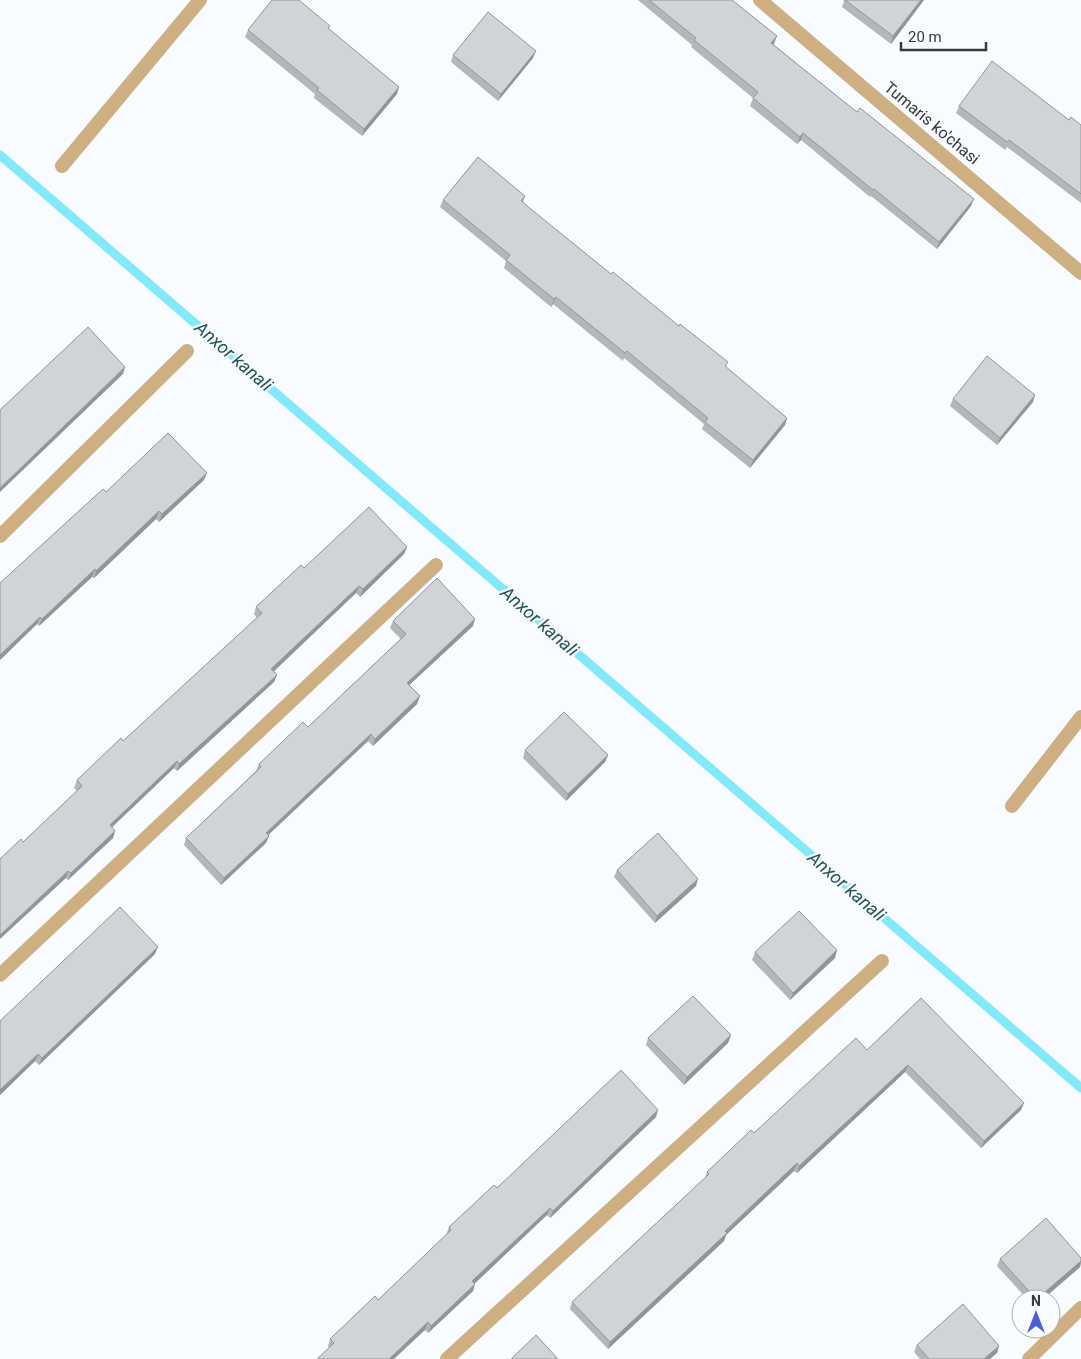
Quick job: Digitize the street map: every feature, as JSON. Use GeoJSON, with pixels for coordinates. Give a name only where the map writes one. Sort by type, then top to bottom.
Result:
{"type":"FeatureCollection","features":[{"type":"Feature","properties":{"kind":"street"},"geometry":{"type":"LineString","coordinates":[[62,166],[200,0]]}},
{"type":"Feature","properties":{"kind":"street","name":"Tumaris ko'chasi"},"geometry":{"type":"LineString","coordinates":[[760,0],[1081,273]]}},
{"type":"Feature","properties":{"kind":"street"},"geometry":{"type":"LineString","coordinates":[[0,536],[187,351]]}},
{"type":"Feature","properties":{"kind":"street"},"geometry":{"type":"LineString","coordinates":[[0,975],[436,565]]}},
{"type":"Feature","properties":{"kind":"street"},"geometry":{"type":"LineString","coordinates":[[1012,806],[1081,717]]}},
{"type":"Feature","properties":{"kind":"street"},"geometry":{"type":"LineString","coordinates":[[447,1359],[882,962]]}},
{"type":"Feature","properties":{"kind":"street"},"geometry":{"type":"LineString","coordinates":[[1029,1359],[1081,1308]]}},
{"type":"Feature","properties":{"kind":"building"},"geometry":{"type":"Polygon","coordinates":[[[272,0],[299,0],[330,26],[328,28],[399,87],[364,129],[317,90],[319,88],[248,30],[272,0]]]}},
{"type":"Feature","properties":{"kind":"building"},"geometry":{"type":"Polygon","coordinates":[[[649,0],[732,0],[777,36],[771,43],[857,112],[860,108],[974,199],[939,242],[803,133],[800,137],[753,98],[758,92],[694,40],[696,38],[649,0]]]}},
{"type":"Feature","properties":{"kind":"building"},"geometry":{"type":"Polygon","coordinates":[[[845,0],[921,0],[893,36],[845,0]]]}},
{"type":"Feature","properties":{"kind":"building"},"geometry":{"type":"Polygon","coordinates":[[[488,12],[536,51],[501,94],[453,55],[488,12]]]}},
{"type":"Feature","properties":{"kind":"building"},"geometry":{"type":"Polygon","coordinates":[[[992,61],[1069,120],[1071,117],[1081,125],[1081,194],[1009,140],[1007,142],[959,106],[992,61]]]}},
{"type":"Feature","properties":{"kind":"building"},"geometry":{"type":"Polygon","coordinates":[[[478,157],[525,196],[521,201],[611,274],[613,272],[679,326],[680,324],[728,362],[725,366],[787,418],[753,460],[705,422],[708,418],[627,351],[625,353],[556,297],[554,299],[506,260],[510,255],[443,200],[478,157]]]}},
{"type":"Feature","properties":{"kind":"building"},"geometry":{"type":"Polygon","coordinates":[[[88,327],[125,367],[0,488],[0,410],[88,327]]]}},
{"type":"Feature","properties":{"kind":"building"},"geometry":{"type":"Polygon","coordinates":[[[987,356],[1035,395],[1000,438],[953,399],[987,356]]]}},
{"type":"Feature","properties":{"kind":"building"},"geometry":{"type":"Polygon","coordinates":[[[168,433],[207,473],[162,514],[159,511],[96,571],[95,569],[42,619],[40,617],[0,655],[0,583],[103,489],[106,492],[168,433]]]}},
{"type":"Feature","properties":{"kind":"building"},"geometry":{"type":"Polygon","coordinates":[[[369,507],[407,547],[363,589],[359,586],[271,669],[277,675],[179,764],[177,761],[110,825],[115,831],[71,873],[68,871],[0,935],[0,859],[21,839],[23,842],[82,786],[77,780],[121,738],[123,741],[262,613],[256,607],[301,565],[304,568],[369,507]]]}},
{"type":"Feature","properties":{"kind":"building"},"geometry":{"type":"Polygon","coordinates":[[[437,578],[475,619],[407,683],[420,696],[375,739],[371,734],[266,833],[269,836],[224,878],[186,838],[261,767],[259,764],[303,722],[308,727],[406,634],[393,621],[437,578]]]}},
{"type":"Feature","properties":{"kind":"building"},"geometry":{"type":"Polygon","coordinates":[[[564,712],[608,755],[568,794],[525,750],[564,712]]]}},
{"type":"Feature","properties":{"kind":"building"},"geometry":{"type":"Polygon","coordinates":[[[658,833],[698,879],[657,916],[617,870],[658,833]]]}},
{"type":"Feature","properties":{"kind":"building"},"geometry":{"type":"Polygon","coordinates":[[[120,907],[158,947],[42,1058],[38,1054],[0,1090],[0,1021],[120,907]]]}},
{"type":"Feature","properties":{"kind":"building"},"geometry":{"type":"Polygon","coordinates":[[[799,911],[837,950],[793,993],[755,952],[799,911]]]}},
{"type":"Feature","properties":{"kind":"building"},"geometry":{"type":"Polygon","coordinates":[[[693,996],[731,1035],[687,1077],[648,1038],[693,996]]]}},
{"type":"Feature","properties":{"kind":"building"},"geometry":{"type":"Polygon","coordinates":[[[921,998],[1024,1103],[984,1141],[908,1065],[799,1166],[797,1163],[725,1231],[727,1233],[610,1342],[572,1302],[709,1174],[707,1172],[751,1130],[754,1133],[856,1038],[867,1050],[921,998]]]}},
{"type":"Feature","properties":{"kind":"building"},"geometry":{"type":"Polygon","coordinates":[[[621,1070],[658,1110],[553,1211],[550,1208],[472,1281],[475,1284],[431,1326],[428,1322],[389,1359],[317,1359],[334,1343],[330,1339],[375,1296],[378,1300],[451,1230],[449,1227],[494,1185],[497,1188],[621,1070]]]}},
{"type":"Feature","properties":{"kind":"building"},"geometry":{"type":"Polygon","coordinates":[[[1046,1218],[1081,1258],[1081,1261],[1049,1289],[1027,1289],[1000,1259],[1046,1218]]]}},
{"type":"Feature","properties":{"kind":"building"},"geometry":{"type":"Polygon","coordinates":[[[963,1304],[999,1346],[984,1359],[929,1359],[917,1345],[963,1304]]]}},
{"type":"Feature","properties":{"kind":"building"},"geometry":{"type":"Polygon","coordinates":[[[536,1335],[558,1359],[511,1359],[536,1335]]]}},
{"type":"Feature","properties":{"kind":"waterway","name":"Anxor kanali"},"geometry":{"type":"LineString","coordinates":[[0,155],[1081,1088]]}}]}
